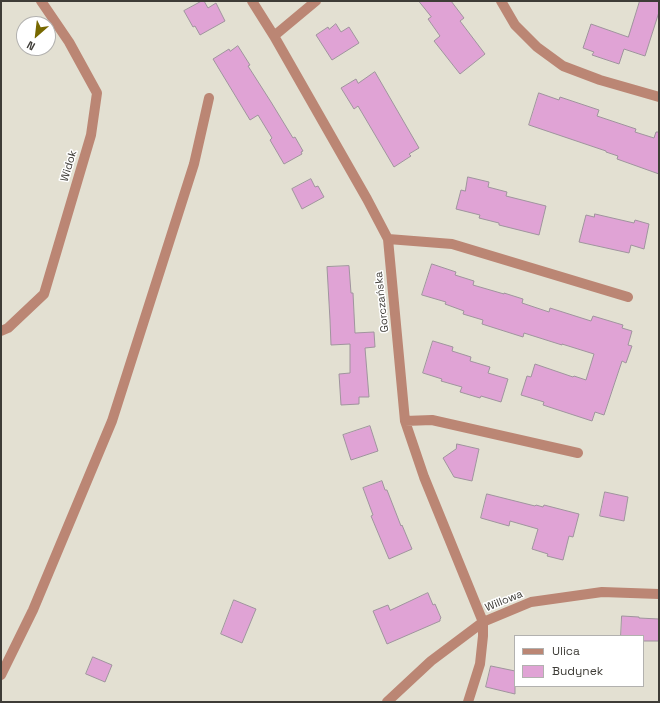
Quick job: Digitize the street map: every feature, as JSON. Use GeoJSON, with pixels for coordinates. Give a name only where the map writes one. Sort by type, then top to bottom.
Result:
{"type":"FeatureCollection","features":[{"type":"Feature","properties":{"kind":"street","name":"Widok"},"geometry":{"type":"LineString","coordinates":[[1,331],[8,328],[44,294],[91,135],[97,93],[69,42],[41,1]]}},
{"type":"Feature","properties":{"kind":"street","name":"Gorczańska"},"geometry":{"type":"LineString","coordinates":[[252,1],[274,36],[388,239],[405,422],[424,477],[482,622]]}},
{"type":"Feature","properties":{"kind":"street"},"geometry":{"type":"LineString","coordinates":[[274,36],[316,1]]}},
{"type":"Feature","properties":{"kind":"street"},"geometry":{"type":"LineString","coordinates":[[501,1],[515,25],[537,48],[563,66],[600,80],[659,97]]}},
{"type":"Feature","properties":{"kind":"street"},"geometry":{"type":"LineString","coordinates":[[1,675],[33,610],[112,421],[194,164],[208,98]]}},
{"type":"Feature","properties":{"kind":"street"},"geometry":{"type":"LineString","coordinates":[[388,239],[452,244],[628,297]]}},
{"type":"Feature","properties":{"kind":"street"},"geometry":{"type":"LineString","coordinates":[[405,422],[432,420],[578,453]]}},
{"type":"Feature","properties":{"kind":"street","name":"Willowa"},"geometry":{"type":"LineString","coordinates":[[387,702],[431,661],[482,622],[531,602],[602,592],[659,594]]}},
{"type":"Feature","properties":{"kind":"street"},"geometry":{"type":"LineString","coordinates":[[468,702],[480,664],[483,636],[482,622]]}},
{"type":"Feature","properties":{"kind":"building"},"geometry":{"type":"Polygon","coordinates":[[[204,1],[208,8],[216,3],[225,21],[200,35],[195,26],[193,27],[184,11],[204,1]]]}},
{"type":"Feature","properties":{"kind":"building"},"geometry":{"type":"Polygon","coordinates":[[[419,1],[451,1],[464,18],[460,21],[485,54],[460,74],[434,41],[440,36],[428,19],[431,17],[419,1]]]}},
{"type":"Feature","properties":{"kind":"building"},"geometry":{"type":"Polygon","coordinates":[[[640,1],[659,1],[659,12],[645,56],[624,49],[619,64],[592,55],[594,52],[583,48],[591,24],[628,37],[640,1]]]}},
{"type":"Feature","properties":{"kind":"building"},"geometry":{"type":"Polygon","coordinates":[[[336,24],[341,32],[349,27],[359,43],[332,60],[316,35],[328,27],[329,29],[336,24]]]}},
{"type":"Feature","properties":{"kind":"building"},"geometry":{"type":"Polygon","coordinates":[[[238,46],[250,65],[248,66],[293,138],[295,137],[303,151],[301,152],[302,154],[284,164],[270,140],[272,138],[258,115],[250,120],[213,59],[229,49],[230,51],[238,46]]]}},
{"type":"Feature","properties":{"kind":"building"},"geometry":{"type":"Polygon","coordinates":[[[375,72],[419,148],[409,154],[411,156],[394,167],[358,106],[354,109],[341,88],[356,79],[358,83],[375,72]]]}},
{"type":"Feature","properties":{"kind":"building"},"geometry":{"type":"Polygon","coordinates":[[[539,93],[559,100],[560,97],[599,110],[597,116],[636,129],[635,132],[654,138],[656,132],[659,132],[659,174],[617,159],[618,156],[606,151],[529,125],[539,93]]]}},
{"type":"Feature","properties":{"kind":"building"},"geometry":{"type":"Polygon","coordinates":[[[468,177],[489,182],[488,187],[507,192],[506,196],[546,206],[539,235],[499,225],[499,223],[479,218],[480,215],[456,209],[461,190],[465,191],[468,177]]]}},
{"type":"Feature","properties":{"kind":"building"},"geometry":{"type":"Polygon","coordinates":[[[311,179],[315,187],[318,186],[324,197],[302,209],[292,189],[311,179]]]}},
{"type":"Feature","properties":{"kind":"building"},"geometry":{"type":"Polygon","coordinates":[[[595,214],[634,223],[635,220],[649,224],[644,249],[631,245],[629,253],[579,242],[586,215],[594,217],[595,214]]]}},
{"type":"Feature","properties":{"kind":"building"},"geometry":{"type":"Polygon","coordinates":[[[432,264],[456,272],[455,275],[474,281],[473,285],[523,299],[522,303],[549,312],[550,308],[591,321],[593,316],[623,325],[622,328],[632,331],[628,345],[632,346],[626,363],[622,361],[604,415],[595,412],[592,421],[543,405],[544,402],[521,395],[527,376],[531,377],[535,364],[586,380],[594,354],[524,333],[523,337],[482,324],[483,320],[463,314],[464,311],[445,304],[446,302],[422,295],[432,264]]]}},
{"type":"Feature","properties":{"kind":"building"},"geometry":{"type":"Polygon","coordinates":[[[349,266],[351,293],[353,293],[355,333],[374,332],[375,347],[365,348],[369,397],[359,397],[359,404],[341,405],[339,374],[350,373],[350,344],[331,345],[327,267],[349,266]]]}},
{"type":"Feature","properties":{"kind":"building"},"geometry":{"type":"Polygon","coordinates":[[[433,341],[453,347],[452,351],[471,357],[470,361],[490,367],[488,373],[508,379],[501,402],[460,392],[462,387],[441,381],[442,379],[423,373],[433,341]]]}},
{"type":"Feature","properties":{"kind":"building"},"geometry":{"type":"Polygon","coordinates":[[[370,426],[378,451],[351,460],[343,435],[370,426]]]}},
{"type":"Feature","properties":{"kind":"building"},"geometry":{"type":"Polygon","coordinates":[[[457,444],[479,449],[472,481],[454,477],[443,458],[456,449],[457,444]]]}},
{"type":"Feature","properties":{"kind":"building"},"geometry":{"type":"Polygon","coordinates":[[[382,481],[412,549],[389,559],[371,516],[373,515],[363,488],[382,481]]]}},
{"type":"Feature","properties":{"kind":"building"},"geometry":{"type":"Polygon","coordinates":[[[605,492],[628,497],[624,521],[600,516],[605,492]]]}},
{"type":"Feature","properties":{"kind":"building"},"geometry":{"type":"Polygon","coordinates":[[[487,494],[535,506],[543,507],[544,505],[579,514],[573,537],[569,536],[563,560],[547,556],[548,554],[532,549],[538,529],[510,521],[509,526],[481,518],[487,494]]]}},
{"type":"Feature","properties":{"kind":"building"},"geometry":{"type":"Polygon","coordinates":[[[428,593],[441,618],[440,621],[387,644],[373,611],[388,605],[390,610],[428,593]]]}},
{"type":"Feature","properties":{"kind":"building"},"geometry":{"type":"Polygon","coordinates":[[[234,600],[256,609],[242,643],[221,634],[234,600]]]}},
{"type":"Feature","properties":{"kind":"building"},"geometry":{"type":"Polygon","coordinates":[[[622,616],[659,619],[659,641],[644,641],[644,635],[621,635],[622,616]]]}},
{"type":"Feature","properties":{"kind":"building"},"geometry":{"type":"Polygon","coordinates":[[[93,657],[112,665],[105,682],[86,674],[93,657]]]}},
{"type":"Feature","properties":{"kind":"building"},"geometry":{"type":"Polygon","coordinates":[[[491,666],[514,671],[515,694],[486,687],[491,666]]]}}]}
